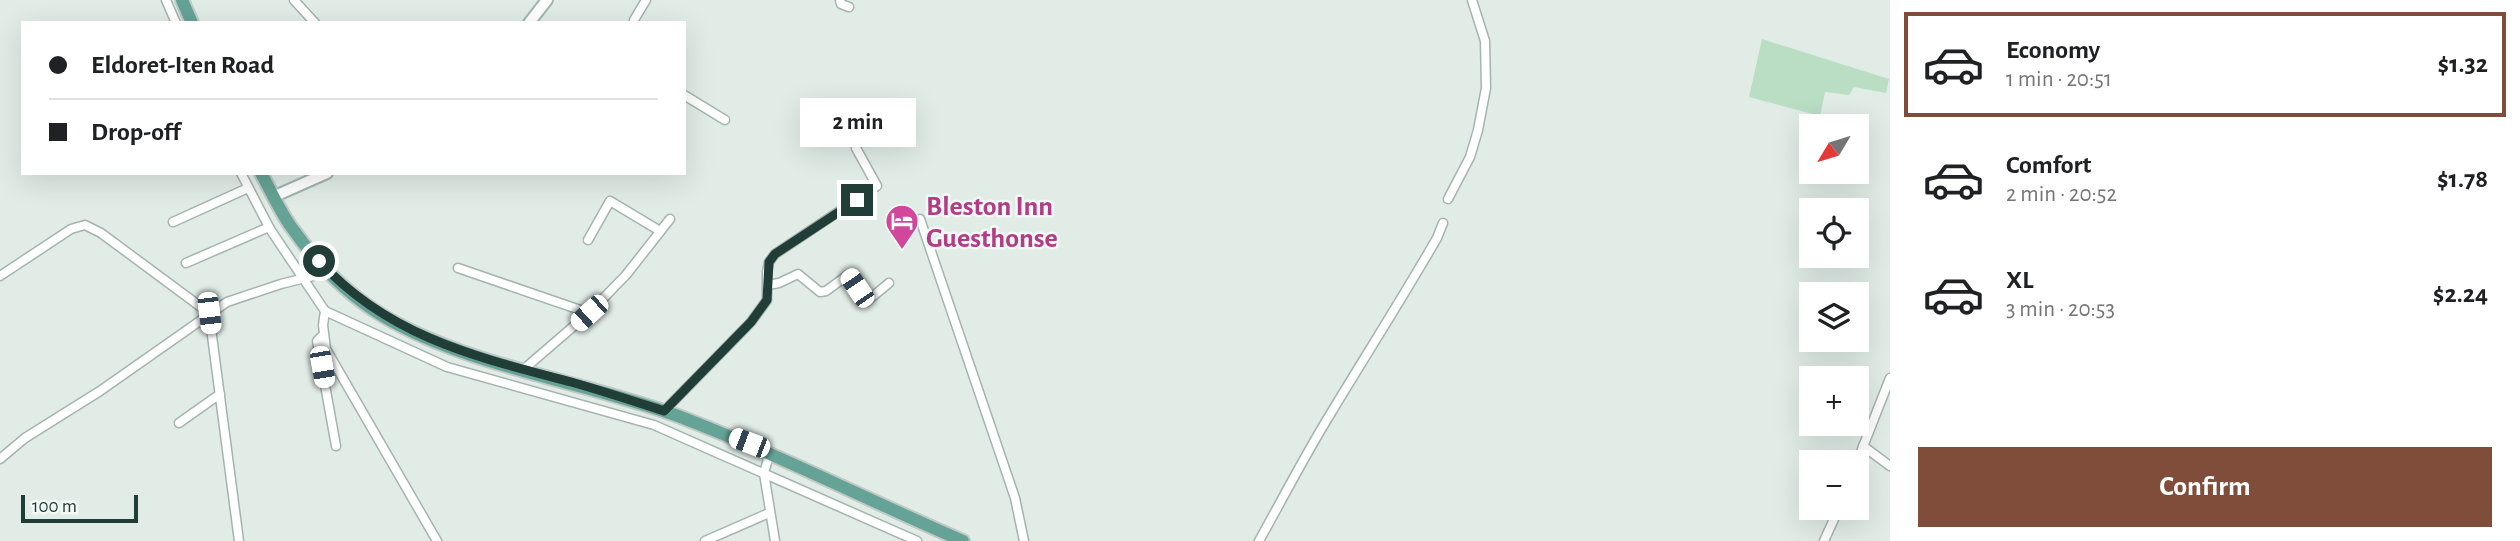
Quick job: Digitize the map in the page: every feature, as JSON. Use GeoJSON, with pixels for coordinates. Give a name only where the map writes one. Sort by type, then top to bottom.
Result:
{"type":"FeatureCollection","features":[{"type":"Feature","properties":{"kind":"main road"},"geometry":{"type":"LineString","coordinates":[[182,0],[191,21]]}},
{"type":"Feature","properties":{"kind":"main road"},"geometry":{"type":"LineString","coordinates":[[530,21],[547,0]]}},
{"type":"Feature","properties":{"kind":"main road"},"geometry":{"type":"LineString","coordinates":[[262,175],[291,227],[329,272],[381,314],[411,331],[455,350],[664,411],[770,453],[963,541]]}},
{"type":"Feature","properties":{"kind":"main road"},"geometry":{"type":"LineString","coordinates":[[275,196],[322,175]]}},
{"type":"Feature","properties":{"kind":"street"},"geometry":{"type":"LineString","coordinates":[[166,0],[175,21]]}},
{"type":"Feature","properties":{"kind":"street"},"geometry":{"type":"LineString","coordinates":[[294,0],[313,21]]}},
{"type":"Feature","properties":{"kind":"street"},"geometry":{"type":"LineString","coordinates":[[634,21],[646,0]]}},
{"type":"Feature","properties":{"kind":"street"},"geometry":{"type":"LineString","coordinates":[[839,0],[841,4],[849,7]]}},
{"type":"Feature","properties":{"kind":"street"},"geometry":{"type":"LineString","coordinates":[[1448,199],[1470,157],[1486,88],[1485,41],[1472,0]]}},
{"type":"Feature","properties":{"kind":"street"},"geometry":{"type":"LineString","coordinates":[[686,96],[725,120]]}},
{"type":"Feature","properties":{"kind":"street"},"geometry":{"type":"LineString","coordinates":[[664,411],[751,322],[767,300],[769,262],[775,254],[877,186],[856,148]]}},
{"type":"Feature","properties":{"kind":"street"},"geometry":{"type":"LineString","coordinates":[[243,175],[269,227],[325,311],[447,368],[654,425],[917,541]]}},
{"type":"Feature","properties":{"kind":"street"},"geometry":{"type":"LineString","coordinates":[[173,222],[248,188]]}},
{"type":"Feature","properties":{"kind":"street"},"geometry":{"type":"LineString","coordinates":[[588,240],[610,201],[660,232]]}},
{"type":"Feature","properties":{"kind":"street"},"geometry":{"type":"LineString","coordinates":[[524,369],[589,313],[626,275],[670,219]]}},
{"type":"Feature","properties":{"kind":"street"},"geometry":{"type":"LineString","coordinates":[[920,219],[1014,498],[1024,541]]}},
{"type":"Feature","properties":{"kind":"street"},"geometry":{"type":"LineString","coordinates":[[1259,541],[1332,412],[1437,238],[1443,223]]}},
{"type":"Feature","properties":{"kind":"street"},"geometry":{"type":"LineString","coordinates":[[0,276],[71,229],[85,225],[101,233],[209,313],[239,541]]}},
{"type":"Feature","properties":{"kind":"street"},"geometry":{"type":"LineString","coordinates":[[186,263],[269,227]]}},
{"type":"Feature","properties":{"kind":"street"},"geometry":{"type":"LineString","coordinates":[[458,268],[589,313]]}},
{"type":"Feature","properties":{"kind":"street"},"geometry":{"type":"LineString","coordinates":[[0,459],[25,438],[100,391],[226,302],[329,272]]}},
{"type":"Feature","properties":{"kind":"street"},"geometry":{"type":"LineString","coordinates":[[768,285],[798,274],[804,276],[820,292],[826,291],[848,275],[866,302],[889,283]]}},
{"type":"Feature","properties":{"kind":"street"},"geometry":{"type":"LineString","coordinates":[[325,311],[323,335],[326,349],[438,541]]}},
{"type":"Feature","properties":{"kind":"street"},"geometry":{"type":"LineString","coordinates":[[323,335],[317,341],[336,446]]}},
{"type":"Feature","properties":{"kind":"street"},"geometry":{"type":"LineString","coordinates":[[1862,450],[1890,378]]}},
{"type":"Feature","properties":{"kind":"street"},"geometry":{"type":"LineString","coordinates":[[179,424],[220,394]]}},
{"type":"Feature","properties":{"kind":"street"},"geometry":{"type":"LineString","coordinates":[[1863,446],[1890,466]]}},
{"type":"Feature","properties":{"kind":"street"},"geometry":{"type":"LineString","coordinates":[[770,453],[764,473],[775,541]]}},
{"type":"Feature","properties":{"kind":"street"},"geometry":{"type":"LineString","coordinates":[[705,541],[769,513]]}},
{"type":"Feature","properties":{"kind":"street"},"geometry":{"type":"LineString","coordinates":[[1824,541],[1834,520]]}},
{"type":"Feature","properties":{"kind":"green space"},"geometry":{"type":"Polygon","coordinates":[[[1762,39],[1889,79],[1886,93],[1854,87],[1849,95],[1825,92],[1820,114],[1749,97],[1762,39]]]}},
{"type":"Feature","properties":{"kind":"place","name":"Bleston Inn Guesthonse"},"geometry":{"type":"Point","coordinates":[902,251]}},
{"type":"Feature","properties":{"kind":"route"},"geometry":{"type":"LineString","coordinates":[[319,261],[351,292],[411,331],[455,350],[664,411],[751,322],[767,300],[767,272],[769,262],[775,254],[857,200]]}}]}
